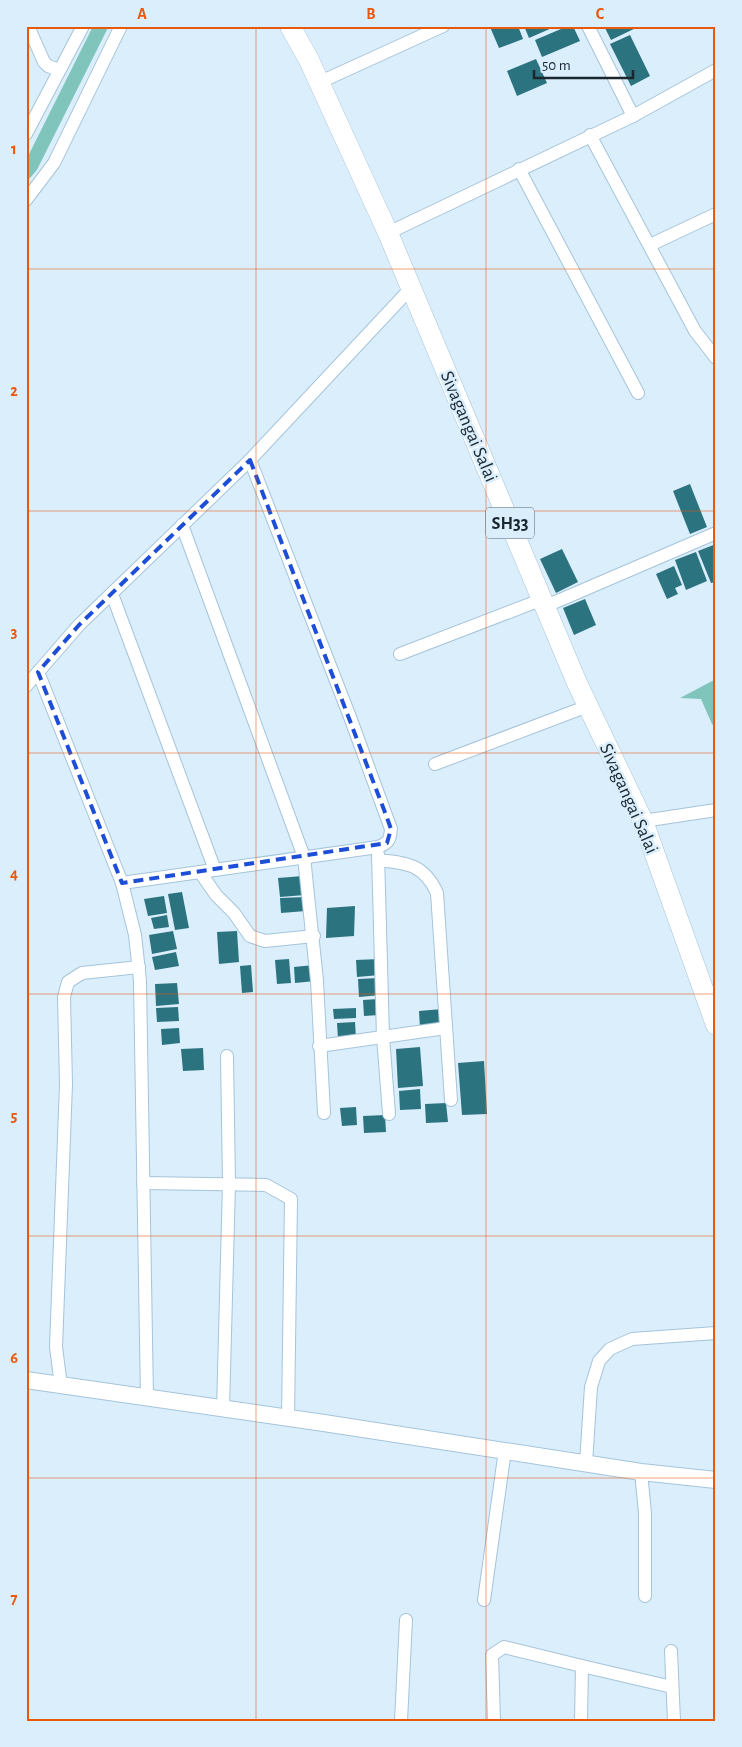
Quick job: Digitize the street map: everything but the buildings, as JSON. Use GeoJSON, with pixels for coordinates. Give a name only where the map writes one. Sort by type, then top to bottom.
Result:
{"type":"FeatureCollection","features":[{"type":"Feature","properties":{"kind":"main road","name":"Sivagangai Salai"},"geometry":{"type":"LineString","coordinates":[[290,26],[388,233],[588,706],[643,822],[716,1025]]}},
{"type":"Feature","properties":{"kind":"street"},"geometry":{"type":"LineString","coordinates":[[28,26],[44,62],[48,66],[59,70]]}},
{"type":"Feature","properties":{"kind":"street"},"geometry":{"type":"LineString","coordinates":[[26,134],[82,26]]}},
{"type":"Feature","properties":{"kind":"street"},"geometry":{"type":"LineString","coordinates":[[26,200],[54,163],[121,26]]}},
{"type":"Feature","properties":{"kind":"street"},"geometry":{"type":"LineString","coordinates":[[318,83],[443,26]]}},
{"type":"Feature","properties":{"kind":"street"},"geometry":{"type":"LineString","coordinates":[[588,26],[632,116]]}},
{"type":"Feature","properties":{"kind":"street"},"geometry":{"type":"LineString","coordinates":[[388,233],[632,116],[716,70]]}},
{"type":"Feature","properties":{"kind":"street"},"geometry":{"type":"LineString","coordinates":[[590,135],[695,331],[716,358]]}},
{"type":"Feature","properties":{"kind":"street"},"geometry":{"type":"LineString","coordinates":[[519,169],[638,393]]}},
{"type":"Feature","properties":{"kind":"street"},"geometry":{"type":"LineString","coordinates":[[650,245],[716,214]]}},
{"type":"Feature","properties":{"kind":"street"},"geometry":{"type":"LineString","coordinates":[[26,686],[79,625],[250,460],[411,288]]}},
{"type":"Feature","properties":{"kind":"street"},"geometry":{"type":"LineString","coordinates":[[122,883],[378,847],[387,843],[390,839],[391,829],[350,717],[250,460]]}},
{"type":"Feature","properties":{"kind":"street"},"geometry":{"type":"LineString","coordinates":[[182,525],[304,857],[314,936],[324,1113]]}},
{"type":"Feature","properties":{"kind":"street"},"geometry":{"type":"LineString","coordinates":[[400,654],[544,603],[716,533]]}},
{"type":"Feature","properties":{"kind":"street"},"geometry":{"type":"LineString","coordinates":[[112,594],[215,870]]}},
{"type":"Feature","properties":{"kind":"street"},"geometry":{"type":"LineString","coordinates":[[38,672],[122,883],[135,935],[139,967],[147,1399]]}},
{"type":"Feature","properties":{"kind":"street"},"geometry":{"type":"LineString","coordinates":[[435,764],[588,706]]}},
{"type":"Feature","properties":{"kind":"street"},"geometry":{"type":"LineString","coordinates":[[643,822],[716,810]]}},
{"type":"Feature","properties":{"kind":"street"},"geometry":{"type":"LineString","coordinates":[[378,847],[383,1036],[389,1114]]}},
{"type":"Feature","properties":{"kind":"street"},"geometry":{"type":"LineString","coordinates":[[378,860],[409,864],[420,869],[430,878],[437,892],[451,1100]]}},
{"type":"Feature","properties":{"kind":"street"},"geometry":{"type":"LineString","coordinates":[[200,872],[216,895],[234,914],[250,936],[265,942],[314,936]]}},
{"type":"Feature","properties":{"kind":"street"},"geometry":{"type":"LineString","coordinates":[[61,1386],[56,1347],[66,1084],[64,997],[68,982],[73,976],[139,967]]}},
{"type":"Feature","properties":{"kind":"street"},"geometry":{"type":"LineString","coordinates":[[319,1046],[446,1028]]}},
{"type":"Feature","properties":{"kind":"street"},"geometry":{"type":"LineString","coordinates":[[223,1409],[229,1184],[227,1056]]}},
{"type":"Feature","properties":{"kind":"street"},"geometry":{"type":"LineString","coordinates":[[143,1183],[266,1185],[291,1199],[288,1418]]}},
{"type":"Feature","properties":{"kind":"street"},"geometry":{"type":"LineString","coordinates":[[586,1463],[592,1386],[599,1361],[610,1348],[632,1339],[716,1333]]}},
{"type":"Feature","properties":{"kind":"street"},"geometry":{"type":"LineString","coordinates":[[26,1380],[505,1450],[641,1472],[716,1480]]}},
{"type":"Feature","properties":{"kind":"street"},"geometry":{"type":"LineString","coordinates":[[484,1600],[505,1450]]}},
{"type":"Feature","properties":{"kind":"street"},"geometry":{"type":"LineString","coordinates":[[641,1472],[646,1530],[645,1596]]}},
{"type":"Feature","properties":{"kind":"street"},"geometry":{"type":"LineString","coordinates":[[401,1721],[406,1620]]}},
{"type":"Feature","properties":{"kind":"street"},"geometry":{"type":"LineString","coordinates":[[494,1721],[491,1663],[492,1655],[498,1649],[515,1648],[672,1687]]}},
{"type":"Feature","properties":{"kind":"street"},"geometry":{"type":"LineString","coordinates":[[671,1651],[674,1721]]}},
{"type":"Feature","properties":{"kind":"street"},"geometry":{"type":"LineString","coordinates":[[581,1721],[582,1666]]}},
{"type":"Feature","properties":{"kind":"highlighted area"},"geometry":{"type":"Polygon","coordinates":[[[250,460],[386,815],[391,829],[387,843],[122,883],[38,672],[79,625],[250,460]]]}},
{"type":"Feature","properties":{"kind":"shaded area"},"geometry":{"type":"Polygon","coordinates":[[[716,679],[716,728],[712,724],[701,699],[680,698],[716,679]]]}},
{"type":"Feature","properties":{"kind":"waterway"},"geometry":{"type":"LineString","coordinates":[[26,172],[31,166],[101,26]]}}]}
